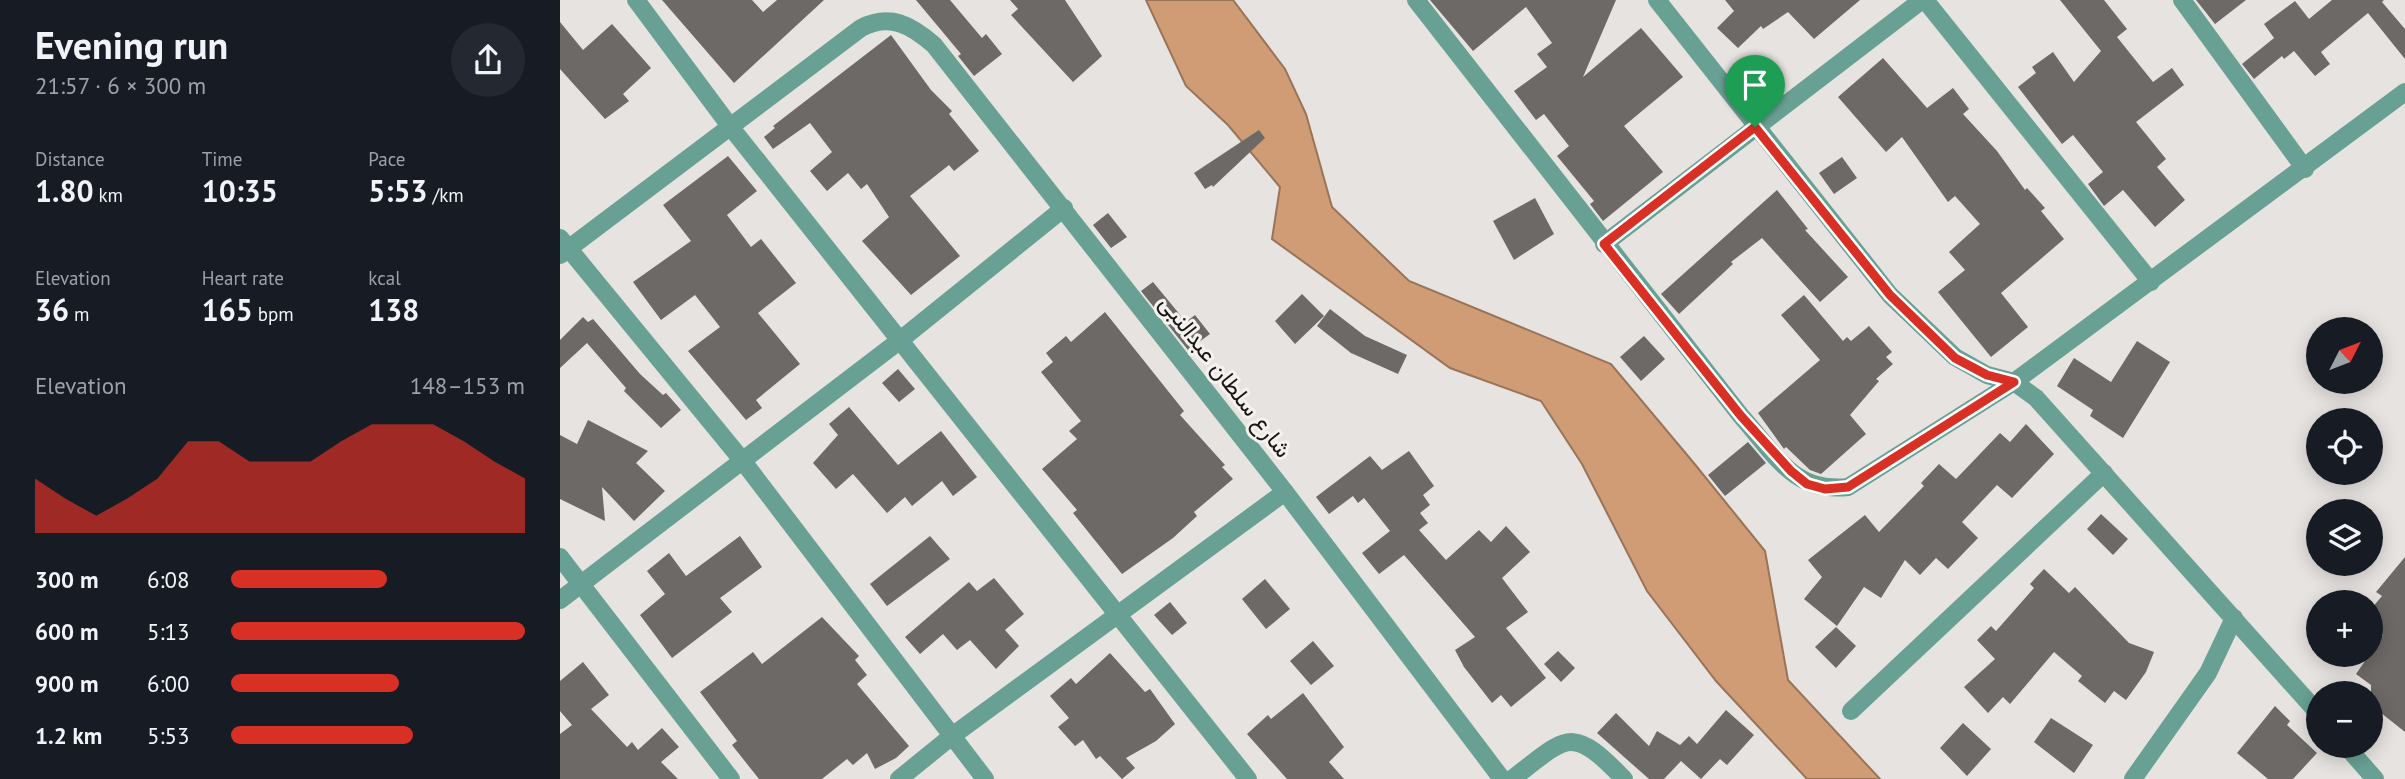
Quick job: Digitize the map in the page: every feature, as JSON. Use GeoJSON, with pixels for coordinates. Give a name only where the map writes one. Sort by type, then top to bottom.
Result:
{"type":"FeatureCollection","features":[{"type":"Feature","properties":{"kind":"street"},"geometry":{"type":"LineString","coordinates":[[636,0],[729,125],[1248,779]]}},
{"type":"Feature","properties":{"kind":"street"},"geometry":{"type":"LineString","coordinates":[[1416,0],[1741,416],[1791,471],[1807,484],[1825,489],[1848,487],[2014,382],[2305,169],[2405,92]]}},
{"type":"Feature","properties":{"kind":"street"},"geometry":{"type":"LineString","coordinates":[[1657,0],[1890,295],[1955,358],[1987,375],[2014,382],[2036,398],[2306,699]]}},
{"type":"Feature","properties":{"kind":"street"},"geometry":{"type":"LineString","coordinates":[[1604,244],[1924,0],[2151,282]]}},
{"type":"Feature","properties":{"kind":"street"},"geometry":{"type":"LineString","coordinates":[[2182,0],[2305,169]]}},
{"type":"Feature","properties":{"kind":"street","name":"شارع سلطان عبدالنبى"},"geometry":{"type":"LineString","coordinates":[[729,125],[861,28],[871,23],[896,20],[916,29],[934,45],[1065,208],[1285,492],[1502,779]]}},
{"type":"Feature","properties":{"kind":"street"},"geometry":{"type":"LineString","coordinates":[[729,125],[563,247],[742,460],[985,779]]}},
{"type":"Feature","properties":{"kind":"street"},"geometry":{"type":"LineString","coordinates":[[560,600],[899,341],[1065,208]]}},
{"type":"Feature","properties":{"kind":"street"},"geometry":{"type":"LineString","coordinates":[[1851,711],[2104,473]]}},
{"type":"Feature","properties":{"kind":"street"},"geometry":{"type":"LineString","coordinates":[[899,779],[952,736],[1285,492]]}},
{"type":"Feature","properties":{"kind":"street"},"geometry":{"type":"LineString","coordinates":[[560,557],[731,779]]}},
{"type":"Feature","properties":{"kind":"street"},"geometry":{"type":"LineString","coordinates":[[2133,779],[2201,684],[2234,618]]}},
{"type":"Feature","properties":{"kind":"street"},"geometry":{"type":"LineString","coordinates":[[1513,779],[1555,746],[1566,741],[1586,744],[1598,751],[1624,779]]}},
{"type":"Feature","properties":{"kind":"street"},"geometry":{"type":"LineString","coordinates":[[2357,758],[2375,779]]}},
{"type":"Feature","properties":{"kind":"shaded area"},"geometry":{"type":"Polygon","coordinates":[[[1146,0],[1233,0],[1285,69],[1306,114],[1332,207],[1409,281],[1611,364],[1765,551],[1788,680],[1880,779],[1807,779],[1716,681],[1647,591],[1582,464],[1541,401],[1450,368],[1272,239],[1280,187],[1228,125],[1186,86],[1146,0]]]}},
{"type":"Feature","properties":{"kind":"building"},"geometry":{"type":"Polygon","coordinates":[[[662,0],[752,0],[763,12],[777,0],[824,0],[734,83],[662,0]]]}},
{"type":"Feature","properties":{"kind":"building"},"geometry":{"type":"Polygon","coordinates":[[[916,0],[950,0],[982,38],[986,34],[1002,54],[974,76],[958,56],[961,54],[916,0]]]}},
{"type":"Feature","properties":{"kind":"building"},"geometry":{"type":"Polygon","coordinates":[[[1010,0],[1065,0],[1102,56],[1073,82],[1011,15],[1018,9],[1010,0]]]}},
{"type":"Feature","properties":{"kind":"building"},"geometry":{"type":"Polygon","coordinates":[[[1430,0],[1616,0],[1583,77],[1641,28],[1683,77],[1624,126],[1663,172],[1603,221],[1590,204],[1594,201],[1557,156],[1569,146],[1544,114],[1536,120],[1514,91],[1547,67],[1537,54],[1552,43],[1526,7],[1473,51],[1430,0]]]}},
{"type":"Feature","properties":{"kind":"building"},"geometry":{"type":"Polygon","coordinates":[[[1725,0],[1860,0],[1814,39],[1788,12],[1763,29],[1761,26],[1738,48],[1717,28],[1734,11],[1725,0]]]}},
{"type":"Feature","properties":{"kind":"building"},"geometry":{"type":"Polygon","coordinates":[[[2060,0],[2104,0],[2127,29],[2117,37],[2153,82],[2172,68],[2184,85],[2136,122],[2166,159],[2157,167],[2185,200],[2155,227],[2123,190],[2104,206],[2088,184],[2103,172],[2073,135],[2062,144],[2018,87],[2036,73],[2032,67],[2053,52],[2074,82],[2101,51],[2060,0]]]}},
{"type":"Feature","properties":{"kind":"building"},"geometry":{"type":"Polygon","coordinates":[[[2196,0],[2246,0],[2215,24],[2196,0]]]}},
{"type":"Feature","properties":{"kind":"building"},"geometry":{"type":"Polygon","coordinates":[[[2332,0],[2384,0],[2382,2],[2405,29],[2405,59],[2368,13],[2321,52],[2330,64],[2315,76],[2294,51],[2284,59],[2282,56],[2254,79],[2242,64],[2274,38],[2264,24],[2295,1],[2309,19],[2332,0]]]}},
{"type":"Feature","properties":{"kind":"building"},"geometry":{"type":"Polygon","coordinates":[[[560,22],[583,50],[612,24],[651,68],[623,94],[629,101],[605,119],[560,69],[560,22]]]}},
{"type":"Feature","properties":{"kind":"building"},"geometry":{"type":"Polygon","coordinates":[[[891,35],[931,90],[952,111],[949,114],[979,151],[954,171],[949,165],[910,196],[960,256],[911,295],[862,241],[889,217],[867,184],[861,189],[848,173],[827,191],[810,171],[832,152],[810,123],[773,149],[764,137],[775,128],[773,126],[891,35]]]}},
{"type":"Feature","properties":{"kind":"building"},"geometry":{"type":"Polygon","coordinates":[[[1883,58],[1927,108],[1953,88],[1969,109],[1963,114],[1997,151],[2025,190],[2027,188],[2045,208],[2041,211],[2064,239],[2001,293],[2028,327],[1991,357],[1938,292],[1965,270],[1949,252],[1980,224],[1955,196],[1948,202],[1902,137],[1886,152],[1838,97],[1883,58]]]}},
{"type":"Feature","properties":{"kind":"building"},"geometry":{"type":"Polygon","coordinates":[[[1259,130],[1265,138],[1213,187],[1212,185],[1205,189],[1194,173],[1259,130]]]}},
{"type":"Feature","properties":{"kind":"building"},"geometry":{"type":"Polygon","coordinates":[[[728,156],[757,191],[727,215],[751,247],[761,239],[796,283],[758,313],[800,364],[756,400],[762,408],[746,420],[688,351],[720,327],[695,295],[661,320],[633,282],[691,241],[663,205],[728,156]]]}},
{"type":"Feature","properties":{"kind":"building"},"geometry":{"type":"Polygon","coordinates":[[[1842,157],[1857,178],[1834,194],[1819,173],[1842,157]]]}},
{"type":"Feature","properties":{"kind":"building"},"geometry":{"type":"Polygon","coordinates":[[[1777,190],[1808,229],[1805,230],[1848,277],[1820,302],[1762,238],[1731,262],[1733,264],[1679,314],[1661,294],[1777,190]]]}},
{"type":"Feature","properties":{"kind":"building"},"geometry":{"type":"Polygon","coordinates":[[[1535,198],[1554,234],[1514,260],[1493,221],[1535,198]]]}},
{"type":"Feature","properties":{"kind":"building"},"geometry":{"type":"Polygon","coordinates":[[[1108,213],[1127,237],[1111,248],[1093,225],[1108,213]]]}},
{"type":"Feature","properties":{"kind":"building"},"geometry":{"type":"Polygon","coordinates":[[[1153,282],[1186,322],[1195,315],[1210,334],[1188,350],[1141,291],[1153,282]]]}},
{"type":"Feature","properties":{"kind":"building"},"geometry":{"type":"Polygon","coordinates":[[[1302,294],[1324,316],[1295,344],[1275,321],[1302,294]]]}},
{"type":"Feature","properties":{"kind":"building"},"geometry":{"type":"Polygon","coordinates":[[[1804,295],[1843,341],[1847,337],[1851,341],[1869,326],[1892,352],[1886,357],[1893,364],[1876,379],[1879,381],[1850,415],[1866,434],[1821,474],[1810,470],[1786,447],[1784,449],[1758,413],[1820,360],[1781,315],[1804,295]]]}},
{"type":"Feature","properties":{"kind":"building"},"geometry":{"type":"Polygon","coordinates":[[[1330,309],[1365,336],[1407,355],[1398,374],[1351,353],[1317,326],[1330,309]]]}},
{"type":"Feature","properties":{"kind":"building"},"geometry":{"type":"Polygon","coordinates":[[[1105,312],[1184,411],[1180,415],[1225,465],[1222,467],[1233,479],[1194,512],[1197,516],[1173,538],[1122,574],[1073,513],[1077,510],[1042,469],[1077,439],[1069,431],[1081,421],[1041,372],[1053,362],[1046,353],[1066,336],[1071,342],[1105,312]]]}},
{"type":"Feature","properties":{"kind":"building"},"geometry":{"type":"Polygon","coordinates":[[[583,317],[588,322],[593,319],[640,374],[663,395],[666,393],[681,410],[661,428],[624,391],[626,388],[587,343],[560,368],[560,340],[583,317]]]}},
{"type":"Feature","properties":{"kind":"building"},"geometry":{"type":"Polygon","coordinates":[[[1644,336],[1665,359],[1641,381],[1620,357],[1644,336]]]}},
{"type":"Feature","properties":{"kind":"building"},"geometry":{"type":"Polygon","coordinates":[[[2137,341],[2170,362],[2123,438],[2090,416],[2093,410],[2057,386],[2074,358],[2111,382],[2137,341]]]}},
{"type":"Feature","properties":{"kind":"building"},"geometry":{"type":"Polygon","coordinates":[[[898,369],[915,389],[899,402],[882,383],[898,369]]]}},
{"type":"Feature","properties":{"kind":"building"},"geometry":{"type":"Polygon","coordinates":[[[849,407],[898,465],[941,431],[977,477],[953,496],[942,481],[912,506],[905,497],[887,513],[853,474],[836,489],[813,463],[838,435],[829,424],[849,407]]]}},
{"type":"Feature","properties":{"kind":"building"},"geometry":{"type":"Polygon","coordinates":[[[588,420],[648,451],[636,463],[665,491],[634,521],[602,487],[605,521],[560,499],[560,435],[577,444],[588,420]]]}},
{"type":"Feature","properties":{"kind":"building"},"geometry":{"type":"Polygon","coordinates":[[[2026,424],[2054,454],[2012,498],[1997,485],[1962,522],[1978,538],[1948,569],[1936,558],[1920,575],[1905,560],[1881,598],[1864,587],[1837,626],[1804,599],[1822,577],[1808,560],[1865,515],[1879,532],[1924,486],[1921,483],[1939,464],[1956,479],[2000,433],[2010,442],[2026,424]]]}},
{"type":"Feature","properties":{"kind":"building"},"geometry":{"type":"Polygon","coordinates":[[[1748,442],[1766,463],[1725,496],[1708,475],[1748,442]]]}},
{"type":"Feature","properties":{"kind":"building"},"geometry":{"type":"Polygon","coordinates":[[[1409,451],[1434,486],[1423,495],[1430,505],[1420,513],[1428,523],[1419,530],[1446,560],[1479,530],[1491,542],[1506,526],[1530,552],[1502,578],[1528,612],[1506,628],[1546,678],[1511,707],[1501,695],[1492,703],[1464,667],[1455,650],[1475,637],[1404,555],[1379,574],[1362,553],[1390,531],[1364,498],[1358,503],[1353,496],[1329,514],[1316,497],[1370,456],[1382,470],[1409,451]]]}},
{"type":"Feature","properties":{"kind":"building"},"geometry":{"type":"Polygon","coordinates":[[[2101,514],[2128,539],[2113,555],[2087,529],[2101,514]]]}},
{"type":"Feature","properties":{"kind":"building"},"geometry":{"type":"Polygon","coordinates":[[[740,536],[762,567],[720,598],[732,612],[672,658],[640,615],[665,594],[647,571],[669,553],[686,576],[740,536]]]}},
{"type":"Feature","properties":{"kind":"building"},"geometry":{"type":"Polygon","coordinates":[[[930,536],[950,559],[887,606],[870,584],[930,536]]]}},
{"type":"Feature","properties":{"kind":"building"},"geometry":{"type":"Polygon","coordinates":[[[2405,557],[2405,732],[2383,715],[2383,681],[2366,681],[2356,674],[2361,667],[2383,667],[2383,590],[2378,590],[2405,557]]]}},
{"type":"Feature","properties":{"kind":"building"},"geometry":{"type":"Polygon","coordinates":[[[2044,569],[2069,593],[2075,587],[2129,643],[2154,652],[2146,672],[2126,700],[2114,691],[2105,703],[2078,681],[2082,676],[2054,652],[2010,704],[2003,697],[1988,713],[1964,687],[1995,659],[1977,640],[1991,626],[1996,631],[2034,588],[2030,584],[2044,569]]]}},
{"type":"Feature","properties":{"kind":"building"},"geometry":{"type":"Polygon","coordinates":[[[994,578],[1024,614],[1005,630],[1019,646],[996,669],[970,640],[957,650],[943,634],[920,654],[905,637],[969,582],[977,591],[994,578]]]}},
{"type":"Feature","properties":{"kind":"building"},"geometry":{"type":"Polygon","coordinates":[[[1265,579],[1290,609],[1266,629],[1242,599],[1265,579]]]}},
{"type":"Feature","properties":{"kind":"building"},"geometry":{"type":"Polygon","coordinates":[[[1170,602],[1187,623],[1172,635],[1154,615],[1170,602]]]}},
{"type":"Feature","properties":{"kind":"building"},"geometry":{"type":"Polygon","coordinates":[[[822,617],[859,656],[855,660],[867,675],[857,684],[909,746],[896,758],[875,769],[867,753],[853,765],[847,759],[822,779],[759,779],[732,745],[737,741],[700,692],[753,652],[762,664],[822,617]]]}},
{"type":"Feature","properties":{"kind":"building"},"geometry":{"type":"Polygon","coordinates":[[[1836,627],[1856,646],[1836,668],[1815,647],[1836,627]]]}},
{"type":"Feature","properties":{"kind":"building"},"geometry":{"type":"Polygon","coordinates":[[[1313,641],[1334,666],[1311,685],[1290,661],[1313,641]]]}},
{"type":"Feature","properties":{"kind":"building"},"geometry":{"type":"Polygon","coordinates":[[[1558,651],[1575,668],[1561,682],[1544,664],[1558,651]]]}},
{"type":"Feature","properties":{"kind":"building"},"geometry":{"type":"Polygon","coordinates":[[[1110,653],[1145,692],[1150,689],[1175,724],[1156,741],[1126,758],[1135,768],[1122,779],[1100,756],[1096,759],[1083,740],[1075,746],[1058,727],[1069,718],[1050,696],[1071,678],[1076,684],[1110,653]]]}},
{"type":"Feature","properties":{"kind":"building"},"geometry":{"type":"Polygon","coordinates":[[[583,662],[609,695],[591,709],[627,747],[632,742],[638,750],[662,728],[679,747],[661,762],[678,779],[560,779],[560,734],[572,725],[560,711],[560,681],[583,662]]]}},
{"type":"Feature","properties":{"kind":"building"},"geometry":{"type":"Polygon","coordinates":[[[1303,693],[1344,747],[1329,762],[1344,779],[1287,779],[1247,734],[1268,715],[1271,719],[1303,693]]]}},
{"type":"Feature","properties":{"kind":"building"},"geometry":{"type":"Polygon","coordinates":[[[2275,706],[2290,721],[2287,725],[2306,743],[2306,758],[2312,758],[2293,779],[2268,779],[2237,753],[2275,706]]]}},
{"type":"Feature","properties":{"kind":"building"},"geometry":{"type":"Polygon","coordinates":[[[1726,710],[1754,735],[1727,765],[1720,759],[1701,779],[1681,761],[1664,779],[1649,779],[1597,733],[1616,713],[1649,746],[1657,731],[1680,745],[1689,736],[1697,744],[1726,710]]]}},
{"type":"Feature","properties":{"kind":"building"},"geometry":{"type":"Polygon","coordinates":[[[2051,718],[2093,745],[2074,773],[2034,742],[2051,718]]]}},
{"type":"Feature","properties":{"kind":"building"},"geometry":{"type":"Polygon","coordinates":[[[1963,723],[1991,749],[1967,776],[1940,748],[1963,723]]]}},
{"type":"Feature","properties":{"kind":"route"},"geometry":{"type":"LineString","coordinates":[[1755,127],[1890,295],[1923,328],[1955,358],[1970,367],[2014,382],[1848,487],[1825,489],[1807,484],[1791,471],[1741,416],[1604,244],[1755,127]]}}]}
